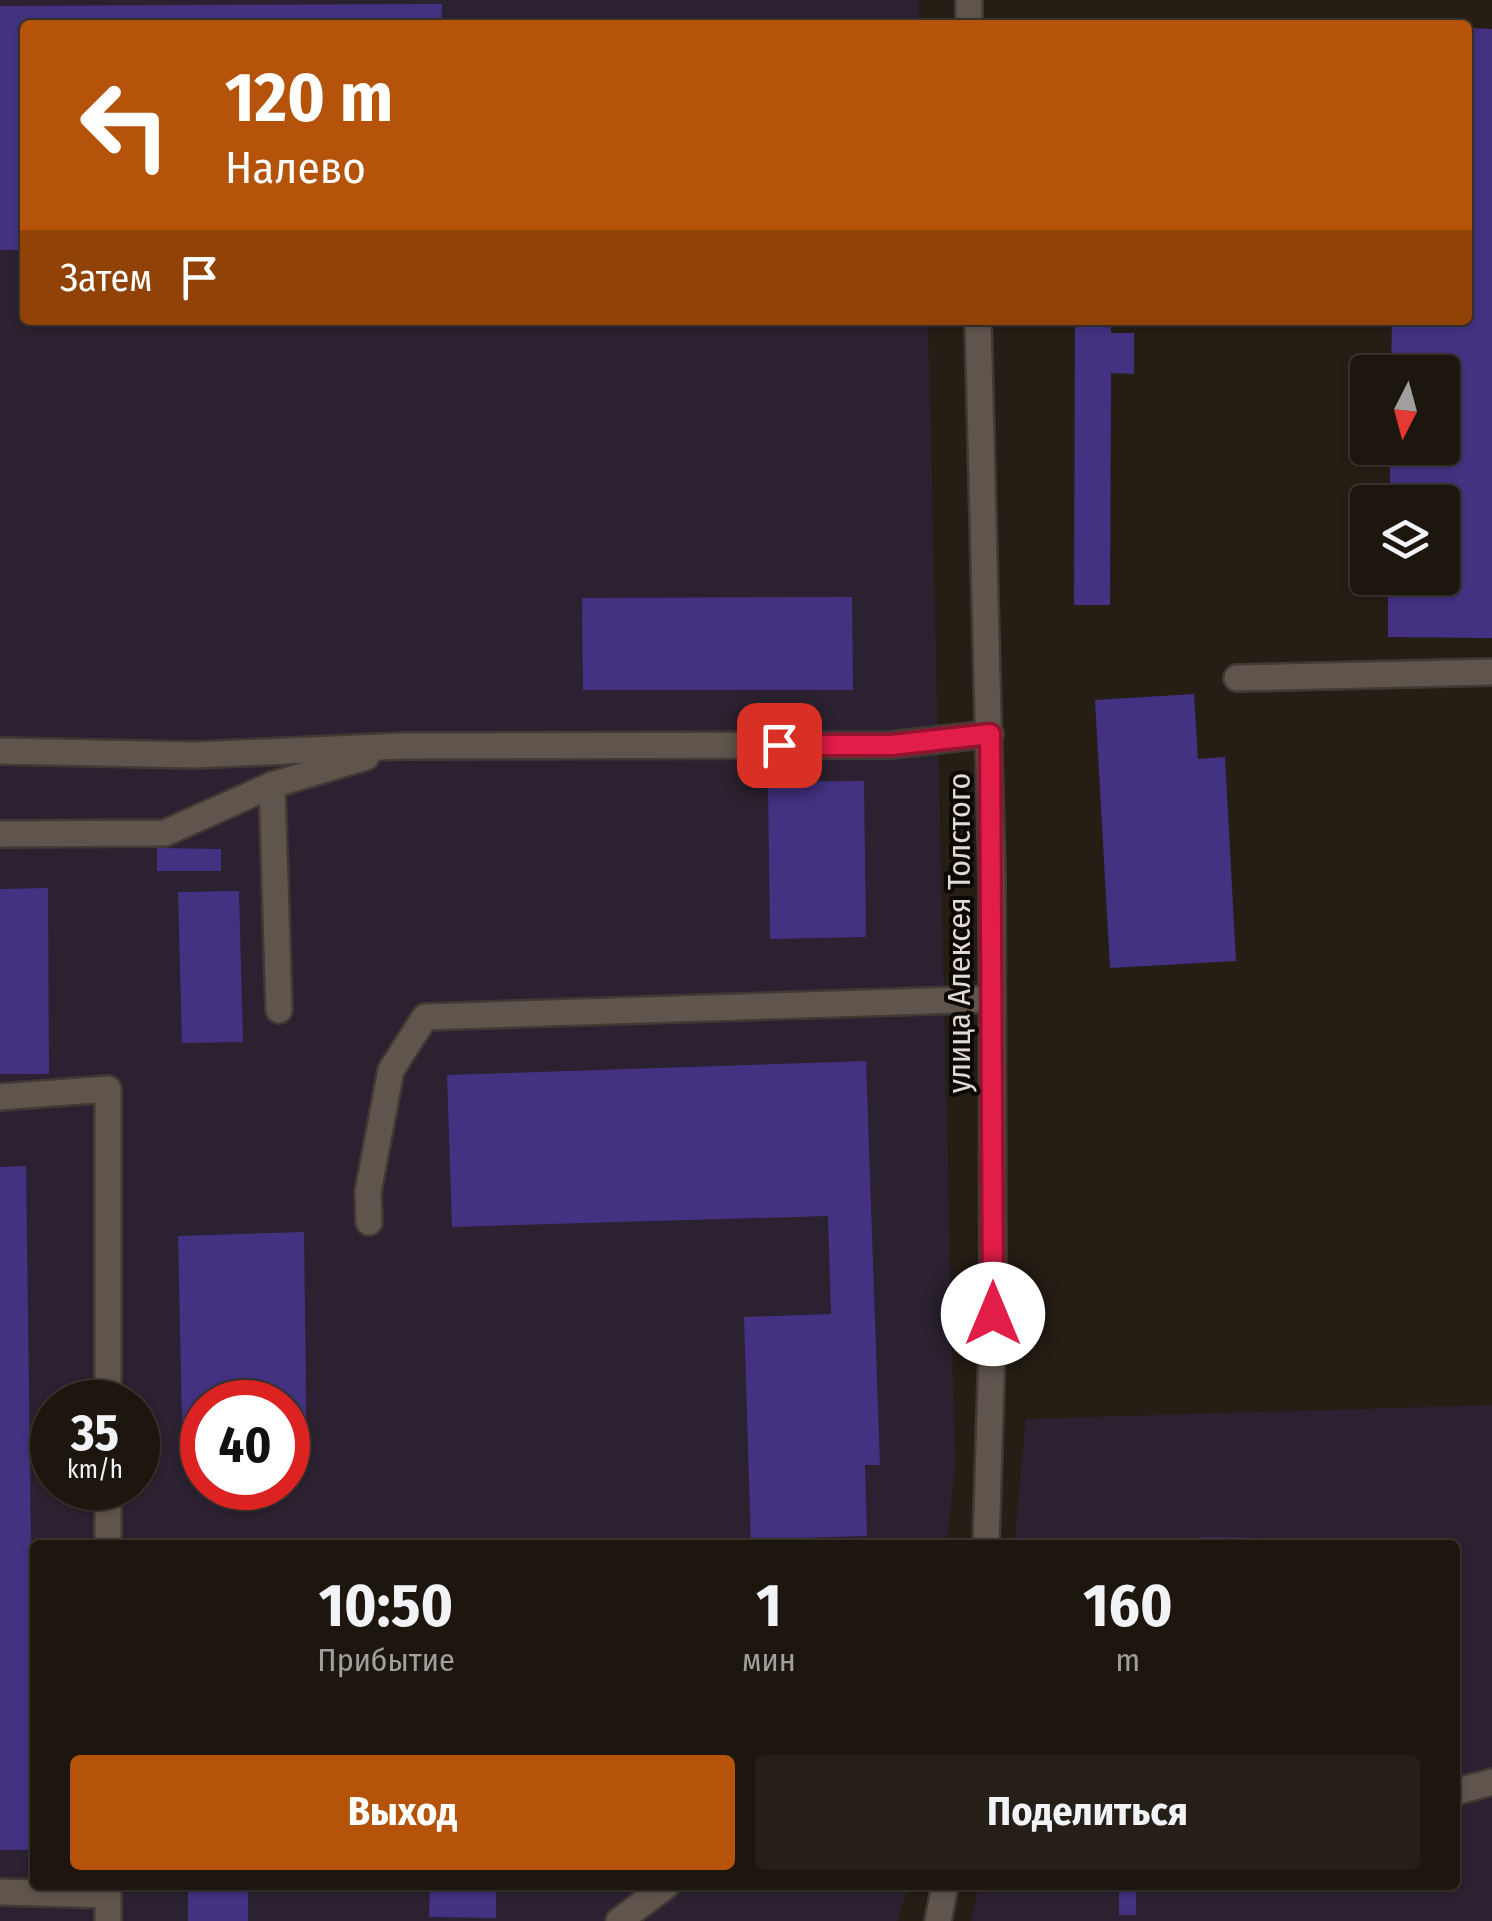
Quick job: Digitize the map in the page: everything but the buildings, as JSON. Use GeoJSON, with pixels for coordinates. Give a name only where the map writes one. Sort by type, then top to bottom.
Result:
{"type":"FeatureCollection","features":[{"type":"Feature","properties":{"kind":"street","name":"улица Алексея Толстого"},"geometry":{"type":"LineString","coordinates":[[978,325],[990,734],[992,998],[993,1314],[986,1540]]}},
{"type":"Feature","properties":{"kind":"street"},"geometry":{"type":"LineString","coordinates":[[1237,678],[1492,672]]}},
{"type":"Feature","properties":{"kind":"street"},"geometry":{"type":"LineString","coordinates":[[0,751],[194,755],[403,746],[892,745],[990,734]]}},
{"type":"Feature","properties":{"kind":"street"},"geometry":{"type":"LineString","coordinates":[[0,834],[165,833],[272,785],[403,746]]}},
{"type":"Feature","properties":{"kind":"street"},"geometry":{"type":"LineString","coordinates":[[272,785],[278,1010]]}},
{"type":"Feature","properties":{"kind":"street"},"geometry":{"type":"LineString","coordinates":[[370,1222],[368,1192],[391,1070],[424,1017],[992,998]]}},
{"type":"Feature","properties":{"kind":"street"},"geometry":{"type":"LineString","coordinates":[[0,1097],[108,1090],[108,1380]]}},
{"type":"Feature","properties":{"kind":"street"},"geometry":{"type":"LineString","coordinates":[[108,1510],[108,1540]]}},
{"type":"Feature","properties":{"kind":"street"},"geometry":{"type":"LineString","coordinates":[[1460,1791],[1492,1782]]}},
{"type":"Feature","properties":{"kind":"street"},"geometry":{"type":"LineString","coordinates":[[619,1921],[660,1890]]}},
{"type":"Feature","properties":{"kind":"street"},"geometry":{"type":"LineString","coordinates":[[938,1921],[945,1890]]}},
{"type":"Feature","properties":{"kind":"street"},"geometry":{"type":"LineString","coordinates":[[0,1892],[108,1900]]}},
{"type":"Feature","properties":{"kind":"shaded area"},"geometry":{"type":"Polygon","coordinates":[[[0,0],[919,0],[919,20],[20,20],[20,325],[928,325],[955,1465],[948,1540],[30,1540],[30,1890],[907,1890],[897,1921],[0,1921],[0,0]]]}},
{"type":"Feature","properties":{"kind":"shaded area"},"geometry":{"type":"Polygon","coordinates":[[[1492,1405],[1492,1921],[971,1921],[978,1890],[1460,1890],[1460,1540],[1014,1540],[1026,1419],[1492,1405]]]}},
{"type":"Feature","properties":{"kind":"route"},"geometry":{"type":"LineString","coordinates":[[779,745],[892,745],[990,734],[993,1314]]}}]}
